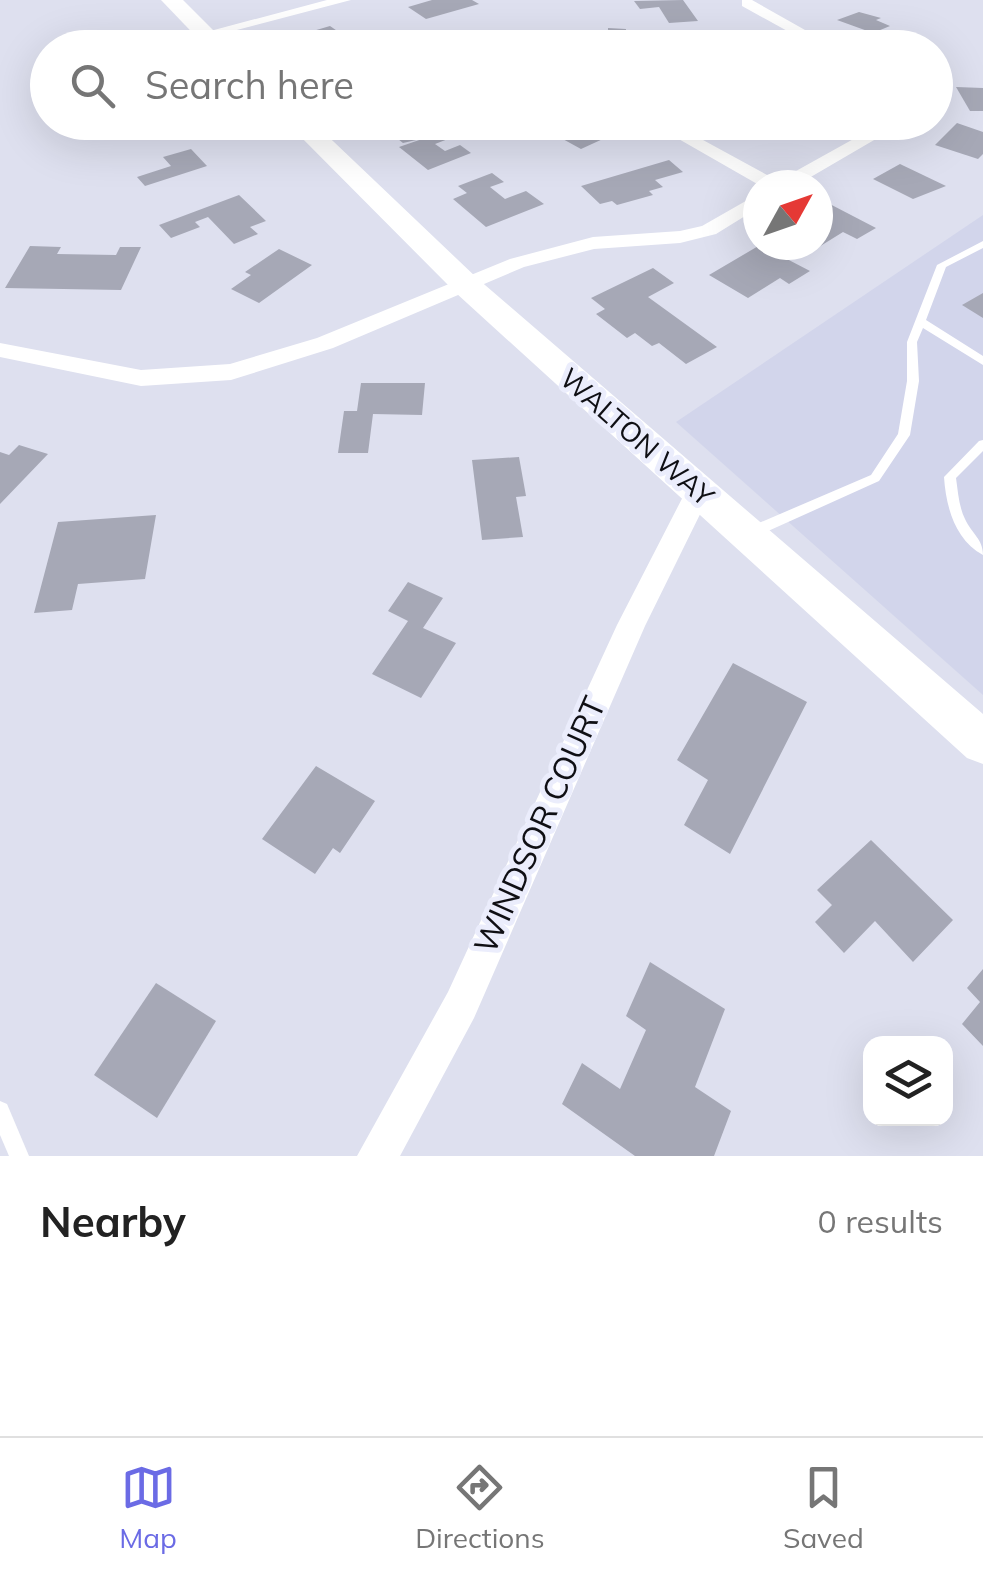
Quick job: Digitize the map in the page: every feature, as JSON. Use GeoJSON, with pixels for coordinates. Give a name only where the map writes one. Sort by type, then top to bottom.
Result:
{"type":"FeatureCollection","features":[{"type":"Feature","properties":{"kind":"main road"},"geometry":{"type":"LineString","coordinates":[[170,0],[201,30]]}},
{"type":"Feature","properties":{"kind":"main road","name":"WALTON WAY"},"geometry":{"type":"LineString","coordinates":[[317,140],[467,286],[983,743]]}},
{"type":"Feature","properties":{"kind":"street"},"geometry":{"type":"LineString","coordinates":[[248,30],[344,0]]}},
{"type":"Feature","properties":{"kind":"street"},"geometry":{"type":"LineString","coordinates":[[747,2],[798,30]]}},
{"type":"Feature","properties":{"kind":"street"},"geometry":{"type":"LineString","coordinates":[[689,140],[745,170]]}},
{"type":"Feature","properties":{"kind":"street"},"geometry":{"type":"LineString","coordinates":[[811,170],[864,140]]}},
{"type":"Feature","properties":{"kind":"street"},"geometry":{"type":"LineString","coordinates":[[0,350],[141,378],[232,372],[325,343],[517,263],[566,249],[710,230],[743,209]]}},
{"type":"Feature","properties":{"kind":"street","name":"WINDSOR COURT"},"geometry":{"type":"LineString","coordinates":[[378,1156],[460,1005],[622,643],[698,492]]}},
{"type":"Feature","properties":{"kind":"lane"},"geometry":{"type":"LineString","coordinates":[[749,533],[875,478],[904,435],[913,381],[912,342],[942,265],[983,244]]}},
{"type":"Feature","properties":{"kind":"lane"},"geometry":{"type":"LineString","coordinates":[[920,321],[983,362]]}},
{"type":"Feature","properties":{"kind":"lane"},"geometry":{"type":"LineString","coordinates":[[983,444],[950,476],[952,507],[968,538],[983,550]]}},
{"type":"Feature","properties":{"kind":"lane"},"geometry":{"type":"LineString","coordinates":[[0,1112],[18,1156]]}},
{"type":"Feature","properties":{"kind":"shaded area"},"geometry":{"type":"Polygon","coordinates":[[[983,215],[983,695],[676,422],[983,215]]]}},
{"type":"Feature","properties":{"kind":"building"},"geometry":{"type":"Polygon","coordinates":[[[432,0],[472,0],[479,4],[426,19],[408,7],[432,0]]]}},
{"type":"Feature","properties":{"kind":"building"},"geometry":{"type":"Polygon","coordinates":[[[683,0],[698,21],[669,23],[659,7],[640,9],[634,1],[683,0]]]}},
{"type":"Feature","properties":{"kind":"building"},"geometry":{"type":"Polygon","coordinates":[[[859,12],[881,18],[876,20],[890,26],[865,30],[837,20],[859,12]]]}},
{"type":"Feature","properties":{"kind":"building"},"geometry":{"type":"Polygon","coordinates":[[[956,87],[983,88],[983,111],[970,111],[956,87]]]}},
{"type":"Feature","properties":{"kind":"building"},"geometry":{"type":"Polygon","coordinates":[[[957,123],[983,132],[983,154],[978,159],[935,145],[940,140],[953,140],[957,123]]]}},
{"type":"Feature","properties":{"kind":"building"},"geometry":{"type":"Polygon","coordinates":[[[419,140],[445,140],[435,144],[445,151],[460,145],[471,153],[428,170],[399,147],[419,140]]]}},
{"type":"Feature","properties":{"kind":"building"},"geometry":{"type":"Polygon","coordinates":[[[565,140],[601,140],[581,149],[565,140]]]}},
{"type":"Feature","properties":{"kind":"building"},"geometry":{"type":"Polygon","coordinates":[[[191,149],[207,166],[145,186],[137,177],[171,166],[163,157],[191,149]]]}},
{"type":"Feature","properties":{"kind":"building"},"geometry":{"type":"Polygon","coordinates":[[[669,160],[683,172],[655,180],[663,187],[649,191],[653,195],[617,205],[612,201],[600,204],[581,186],[669,160]]]}},
{"type":"Feature","properties":{"kind":"building"},"geometry":{"type":"Polygon","coordinates":[[[900,164],[946,186],[913,199],[873,179],[900,164]]]}},
{"type":"Feature","properties":{"kind":"building"},"geometry":{"type":"Polygon","coordinates":[[[492,173],[504,182],[490,187],[505,199],[526,191],[544,204],[486,227],[453,199],[467,193],[458,186],[492,173]]]}},
{"type":"Feature","properties":{"kind":"building"},"geometry":{"type":"Polygon","coordinates":[[[239,195],[266,221],[250,227],[258,234],[234,244],[208,217],[195,222],[200,227],[171,238],[159,225],[239,195]]]}},
{"type":"Feature","properties":{"kind":"building"},"geometry":{"type":"Polygon","coordinates":[[[833,206],[876,228],[857,239],[843,232],[833,238],[833,206]]]}},
{"type":"Feature","properties":{"kind":"building"},"geometry":{"type":"Polygon","coordinates":[[[30,246],[61,247],[57,254],[116,255],[120,247],[141,247],[121,290],[5,288],[30,246]]]}},
{"type":"Feature","properties":{"kind":"building"},"geometry":{"type":"Polygon","coordinates":[[[279,249],[312,265],[259,303],[231,289],[251,275],[245,272],[279,249]]]}},
{"type":"Feature","properties":{"kind":"building"},"geometry":{"type":"Polygon","coordinates":[[[743,255],[743,260],[789,260],[810,271],[789,284],[780,278],[748,298],[709,275],[743,255]]]}},
{"type":"Feature","properties":{"kind":"building"},"geometry":{"type":"Polygon","coordinates":[[[653,268],[674,283],[648,297],[717,347],[686,364],[659,343],[652,346],[635,333],[627,338],[596,314],[605,309],[591,298],[653,268]]]}},
{"type":"Feature","properties":{"kind":"building"},"geometry":{"type":"Polygon","coordinates":[[[983,293],[983,318],[962,305],[983,293]]]}},
{"type":"Feature","properties":{"kind":"building"},"geometry":{"type":"Polygon","coordinates":[[[361,383],[425,383],[422,415],[373,414],[368,453],[338,453],[344,411],[357,411],[361,383]]]}},
{"type":"Feature","properties":{"kind":"building"},"geometry":{"type":"Polygon","coordinates":[[[19,445],[48,454],[0,504],[0,452],[9,455],[19,445]]]}},
{"type":"Feature","properties":{"kind":"building"},"geometry":{"type":"Polygon","coordinates":[[[519,457],[526,496],[516,497],[523,537],[482,540],[472,460],[519,457]]]}},
{"type":"Feature","properties":{"kind":"building"},"geometry":{"type":"Polygon","coordinates":[[[156,515],[145,579],[78,584],[72,610],[34,613],[58,522],[156,515]]]}},
{"type":"Feature","properties":{"kind":"building"},"geometry":{"type":"Polygon","coordinates":[[[408,582],[443,598],[423,628],[456,643],[421,698],[372,674],[408,621],[388,611],[408,582]]]}},
{"type":"Feature","properties":{"kind":"building"},"geometry":{"type":"Polygon","coordinates":[[[733,663],[807,702],[730,854],[684,825],[708,780],[677,760],[733,663]]]}},
{"type":"Feature","properties":{"kind":"building"},"geometry":{"type":"Polygon","coordinates":[[[316,766],[375,801],[340,853],[333,848],[315,874],[262,839],[316,766]]]}},
{"type":"Feature","properties":{"kind":"building"},"geometry":{"type":"Polygon","coordinates":[[[871,840],[953,920],[913,962],[875,921],[844,953],[815,922],[832,905],[817,890],[871,840]]]}},
{"type":"Feature","properties":{"kind":"building"},"geometry":{"type":"Polygon","coordinates":[[[650,962],[725,1009],[695,1087],[731,1111],[714,1156],[635,1156],[562,1104],[582,1063],[620,1089],[646,1030],[626,1016],[650,962]]]}},
{"type":"Feature","properties":{"kind":"building"},"geometry":{"type":"Polygon","coordinates":[[[983,969],[983,1046],[962,1024],[980,1002],[967,988],[983,969]]]}},
{"type":"Feature","properties":{"kind":"building"},"geometry":{"type":"Polygon","coordinates":[[[156,983],[216,1021],[157,1118],[94,1075],[156,983]]]}}]}
